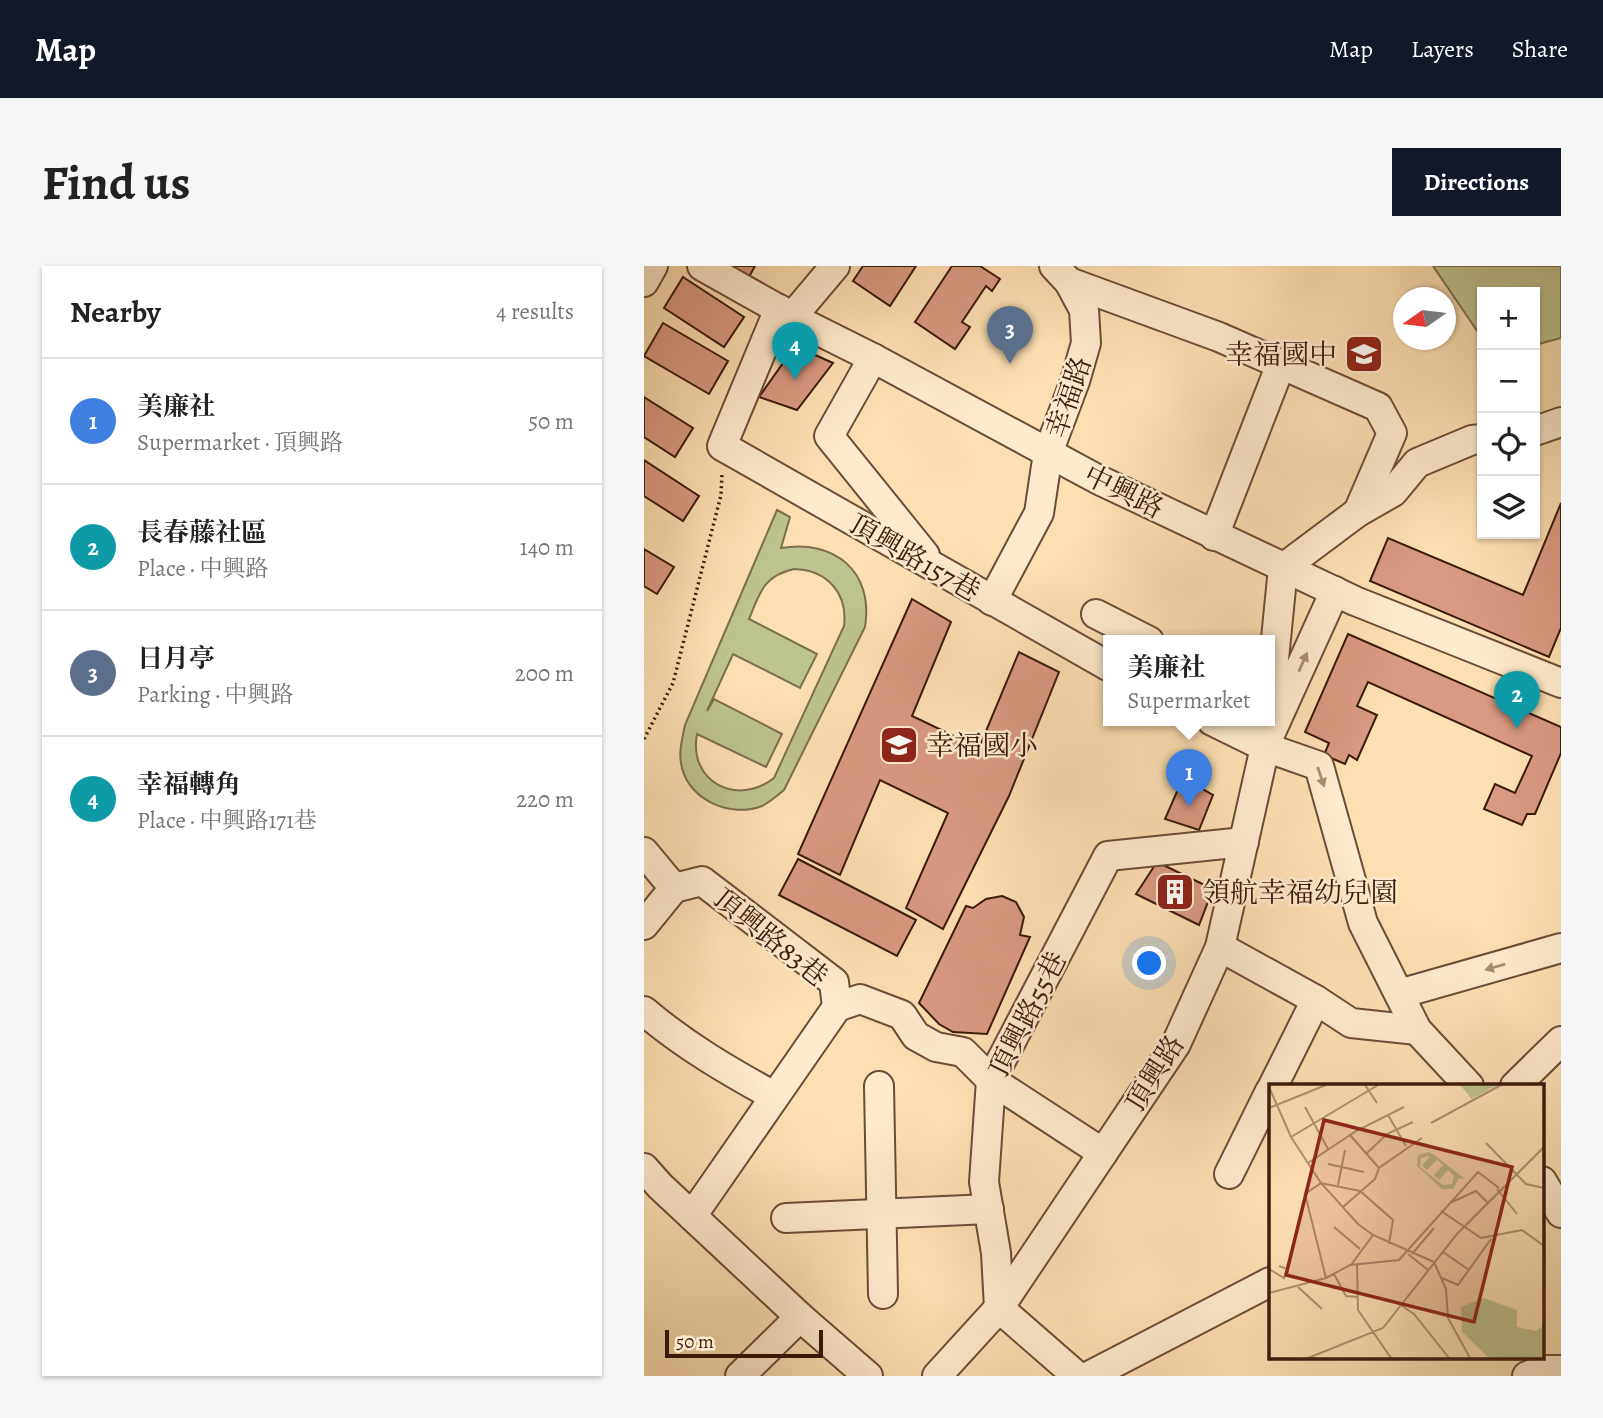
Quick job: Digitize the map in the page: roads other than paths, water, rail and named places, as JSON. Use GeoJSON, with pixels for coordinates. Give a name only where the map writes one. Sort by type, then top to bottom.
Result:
{"type":"FeatureCollection","features":[{"type":"Feature","properties":{"kind":"street"},"geometry":{"type":"LineString","coordinates":[[644,282],[653,266]]}},
{"type":"Feature","properties":{"kind":"street","name":"中興路"},"geometry":{"type":"LineString","coordinates":[[702,266],[1048,453],[1214,536],[1335,592],[1561,683]]}},
{"type":"Feature","properties":{"kind":"street"},"geometry":{"type":"LineString","coordinates":[[785,313],[835,266]]}},
{"type":"Feature","properties":{"kind":"street"},"geometry":{"type":"LineString","coordinates":[[1061,274],[1182,322],[1378,407],[1392,433],[1358,512]]}},
{"type":"Feature","properties":{"kind":"street","name":"幸福路"},"geometry":{"type":"LineString","coordinates":[[992,601],[1039,513],[1048,453],[1086,343],[1084,310],[1061,274]]}},
{"type":"Feature","properties":{"kind":"street","name":"頂興路157巷"},"geometry":{"type":"LineString","coordinates":[[785,313],[722,446],[1103,663]]}},
{"type":"Feature","properties":{"kind":"street"},"geometry":{"type":"LineString","coordinates":[[873,358],[830,436],[937,569]]}},
{"type":"Feature","properties":{"kind":"street"},"geometry":{"type":"LineString","coordinates":[[1214,536],[1281,364]]}},
{"type":"Feature","properties":{"kind":"street"},"geometry":{"type":"LineString","coordinates":[[1540,429],[1561,422]]}},
{"type":"Feature","properties":{"kind":"street"},"geometry":{"type":"LineString","coordinates":[[1275,643],[1283,568],[1358,512],[1393,492],[1417,463],[1477,440]]}},
{"type":"Feature","properties":{"kind":"street","name":"頂興路"},"geometry":{"type":"LineString","coordinates":[[1275,715],[1335,592]]}},
{"type":"Feature","properties":{"kind":"street"},"geometry":{"type":"LineString","coordinates":[[1096,614],[1137,635]]}},
{"type":"Feature","properties":{"kind":"street"},"geometry":{"type":"LineString","coordinates":[[1233,726],[1266,734],[1319,766],[1363,923],[1417,1030],[1467,1084]]}},
{"type":"Feature","properties":{"kind":"street","name":"頂興路"},"geometry":{"type":"LineString","coordinates":[[937,1376],[999,1308],[1176,1044],[1220,947],[1266,734]]}},
{"type":"Feature","properties":{"kind":"street","name":"頂興路55巷"},"geometry":{"type":"LineString","coordinates":[[999,1308],[996,1253],[984,1182],[991,1080],[1108,856],[1244,842]]}},
{"type":"Feature","properties":{"kind":"street","name":"頂興路83巷"},"geometry":{"type":"LineString","coordinates":[[644,852],[674,888],[702,881],[834,982],[837,1006],[860,999],[902,1015],[916,1036],[936,1047],[962,1052],[991,1080],[1103,1153]]}},
{"type":"Feature","properties":{"kind":"street"},"geometry":{"type":"LineString","coordinates":[[644,926],[674,888]]}},
{"type":"Feature","properties":{"kind":"street"},"geometry":{"type":"LineString","coordinates":[[1220,947],[1316,1000],[1351,1023],[1417,1030]]}},
{"type":"Feature","properties":{"kind":"street"},"geometry":{"type":"LineString","coordinates":[[1399,994],[1561,948]]}},
{"type":"Feature","properties":{"kind":"street"},"geometry":{"type":"LineString","coordinates":[[1274,1084],[1316,1000]]}},
{"type":"Feature","properties":{"kind":"street"},"geometry":{"type":"LineString","coordinates":[[692,1216],[837,1006]]}},
{"type":"Feature","properties":{"kind":"street"},"geometry":{"type":"LineString","coordinates":[[644,1011],[667,1031],[722,1068],[774,1096]]}},
{"type":"Feature","properties":{"kind":"street"},"geometry":{"type":"LineString","coordinates":[[1518,1084],[1561,1041]]}},
{"type":"Feature","properties":{"kind":"street"},"geometry":{"type":"LineString","coordinates":[[879,1086],[883,1294]]}},
{"type":"Feature","properties":{"kind":"street"},"geometry":{"type":"LineString","coordinates":[[1229,1174],[1269,1093]]}},
{"type":"Feature","properties":{"kind":"street"},"geometry":{"type":"LineString","coordinates":[[644,1168],[800,1317],[868,1376]]}},
{"type":"Feature","properties":{"kind":"street"},"geometry":{"type":"LineString","coordinates":[[1544,1184],[1561,1213]]}},
{"type":"Feature","properties":{"kind":"street"},"geometry":{"type":"LineString","coordinates":[[786,1218],[989,1209]]}},
{"type":"Feature","properties":{"kind":"street"},"geometry":{"type":"LineString","coordinates":[[1089,1376],[1269,1283]]}},
{"type":"Feature","properties":{"kind":"street"},"geometry":{"type":"LineString","coordinates":[[999,1308],[1077,1376]]}},
{"type":"Feature","properties":{"kind":"street"},"geometry":{"type":"LineString","coordinates":[[740,1376],[800,1317]]}},
{"type":"Feature","properties":{"kind":"street"},"geometry":{"type":"LineString","coordinates":[[1527,1376],[1542,1370],[1561,1370]]}},
{"type":"Feature","properties":{"kind":"place","name":"幸福國中"},"geometry":{"type":"Point","coordinates":[1364,354]}},
{"type":"Feature","properties":{"kind":"place","name":"日月亭"},"geometry":{"type":"Point","coordinates":[1010,364]}},
{"type":"Feature","properties":{"kind":"place","name":"幸福轉角"},"geometry":{"type":"Point","coordinates":[795,380]}},
{"type":"Feature","properties":{"kind":"place","name":"長春藤社區"},"geometry":{"type":"Point","coordinates":[1517,729]}},
{"type":"Feature","properties":{"kind":"place","name":"幸福國小"},"geometry":{"type":"Point","coordinates":[899,745]}},
{"type":"Feature","properties":{"kind":"place","name":"美廉社"},"geometry":{"type":"Point","coordinates":[1189,807]}},
{"type":"Feature","properties":{"kind":"place","name":"領航幸福幼兒園"},"geometry":{"type":"Point","coordinates":[1175,892]}}]}
